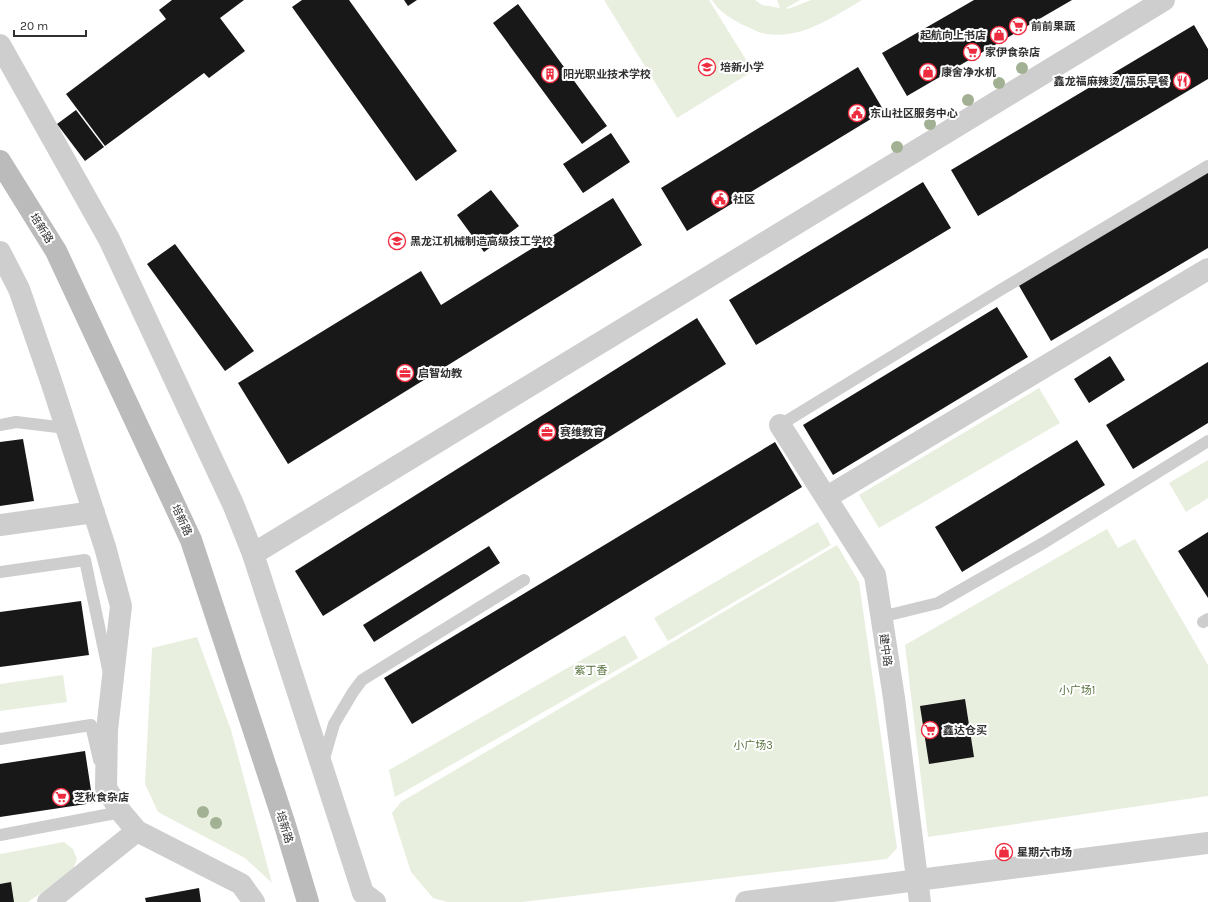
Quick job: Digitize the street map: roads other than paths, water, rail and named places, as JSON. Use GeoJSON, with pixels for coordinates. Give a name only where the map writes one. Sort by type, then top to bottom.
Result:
{"type":"FeatureCollection","features":[{"type":"Feature","properties":{"kind":"main road","name":"培新路"},"geometry":{"type":"LineString","coordinates":[[0,161],[56,252],[191,540],[284,822],[308,902]]}},
{"type":"Feature","properties":{"kind":"street"},"geometry":{"type":"LineString","coordinates":[[254,554],[1164,0]]}},
{"type":"Feature","properties":{"kind":"street"},"geometry":{"type":"LineString","coordinates":[[0,45],[109,239],[230,497],[254,554],[363,893],[375,902]]}},
{"type":"Feature","properties":{"kind":"street"},"geometry":{"type":"LineString","coordinates":[[0,252],[19,289],[94,512],[121,606],[107,730],[106,788],[121,812],[137,831],[241,884],[254,902]]}},
{"type":"Feature","properties":{"kind":"street"},"geometry":{"type":"LineString","coordinates":[[827,497],[1208,269]]}},
{"type":"Feature","properties":{"kind":"street","name":"建中路"},"geometry":{"type":"LineString","coordinates":[[780,425],[875,574],[920,902]]}},
{"type":"Feature","properties":{"kind":"street"},"geometry":{"type":"LineString","coordinates":[[0,525],[94,512]]}},
{"type":"Feature","properties":{"kind":"street"},"geometry":{"type":"LineString","coordinates":[[48,902],[137,831]]}},
{"type":"Feature","properties":{"kind":"street"},"geometry":{"type":"LineString","coordinates":[[746,902],[1208,843]]}},
{"type":"Feature","properties":{"kind":"lane"},"geometry":{"type":"LineString","coordinates":[[780,425],[1002,289],[1208,166]]}},
{"type":"Feature","properties":{"kind":"lane"},"geometry":{"type":"LineString","coordinates":[[0,425],[16,422],[66,428]]}},
{"type":"Feature","properties":{"kind":"lane"},"geometry":{"type":"LineString","coordinates":[[881,617],[938,604],[1045,542],[1208,441]]}},
{"type":"Feature","properties":{"kind":"lane"},"geometry":{"type":"LineString","coordinates":[[0,572],[86,560],[112,683]]}},
{"type":"Feature","properties":{"kind":"lane"},"geometry":{"type":"LineString","coordinates":[[322,766],[334,724],[362,680],[524,580]]}},
{"type":"Feature","properties":{"kind":"lane"},"geometry":{"type":"LineString","coordinates":[[0,739],[91,725],[106,788]]}},
{"type":"Feature","properties":{"kind":"lane"},"geometry":{"type":"LineString","coordinates":[[0,835],[121,812]]}},
{"type":"Feature","properties":{"kind":"place","name":"前前果蔬"},"geometry":{"type":"Point","coordinates":[1018,26]}},
{"type":"Feature","properties":{"kind":"place","name":"起航向上书店"},"geometry":{"type":"Point","coordinates":[999,35]}},
{"type":"Feature","properties":{"kind":"place","name":"家伊食杂店"},"geometry":{"type":"Point","coordinates":[972,52]}},
{"type":"Feature","properties":{"kind":"place","name":"培新小学"},"geometry":{"type":"Point","coordinates":[707,67]}},
{"type":"Feature","properties":{"kind":"place","name":"康舍净水机"},"geometry":{"type":"Point","coordinates":[928,72]}},
{"type":"Feature","properties":{"kind":"place","name":"阳光职业技术学校"},"geometry":{"type":"Point","coordinates":[550,74]}},
{"type":"Feature","properties":{"kind":"place","name":"鑫龙福麻辣烫/福乐早餐"},"geometry":{"type":"Point","coordinates":[1182,81]}},
{"type":"Feature","properties":{"kind":"place","name":"东山社区服务中心"},"geometry":{"type":"Point","coordinates":[857,113]}},
{"type":"Feature","properties":{"kind":"place","name":"社区"},"geometry":{"type":"Point","coordinates":[720,199]}},
{"type":"Feature","properties":{"kind":"place","name":"黑龙江机械制造高级技工学校"},"geometry":{"type":"Point","coordinates":[397,241]}},
{"type":"Feature","properties":{"kind":"place","name":"启智幼教"},"geometry":{"type":"Point","coordinates":[405,373]}},
{"type":"Feature","properties":{"kind":"place","name":"赛维教育"},"geometry":{"type":"Point","coordinates":[547,432]}},
{"type":"Feature","properties":{"kind":"place","name":"鑫达仓买"},"geometry":{"type":"Point","coordinates":[930,730]}},
{"type":"Feature","properties":{"kind":"place","name":"芝秋食杂店"},"geometry":{"type":"Point","coordinates":[61,797]}},
{"type":"Feature","properties":{"kind":"place","name":"星期六市场"},"geometry":{"type":"Point","coordinates":[1004,852]}},
{"type":"Feature","properties":{"kind":"park label","name":"紫丁香"},"geometry":{"type":"Point","coordinates":[591,670]}},
{"type":"Feature","properties":{"kind":"park label","name":"小广场1"},"geometry":{"type":"Point","coordinates":[1077,690]}},
{"type":"Feature","properties":{"kind":"park label","name":"小广场3"},"geometry":{"type":"Point","coordinates":[753,745]}}]}
